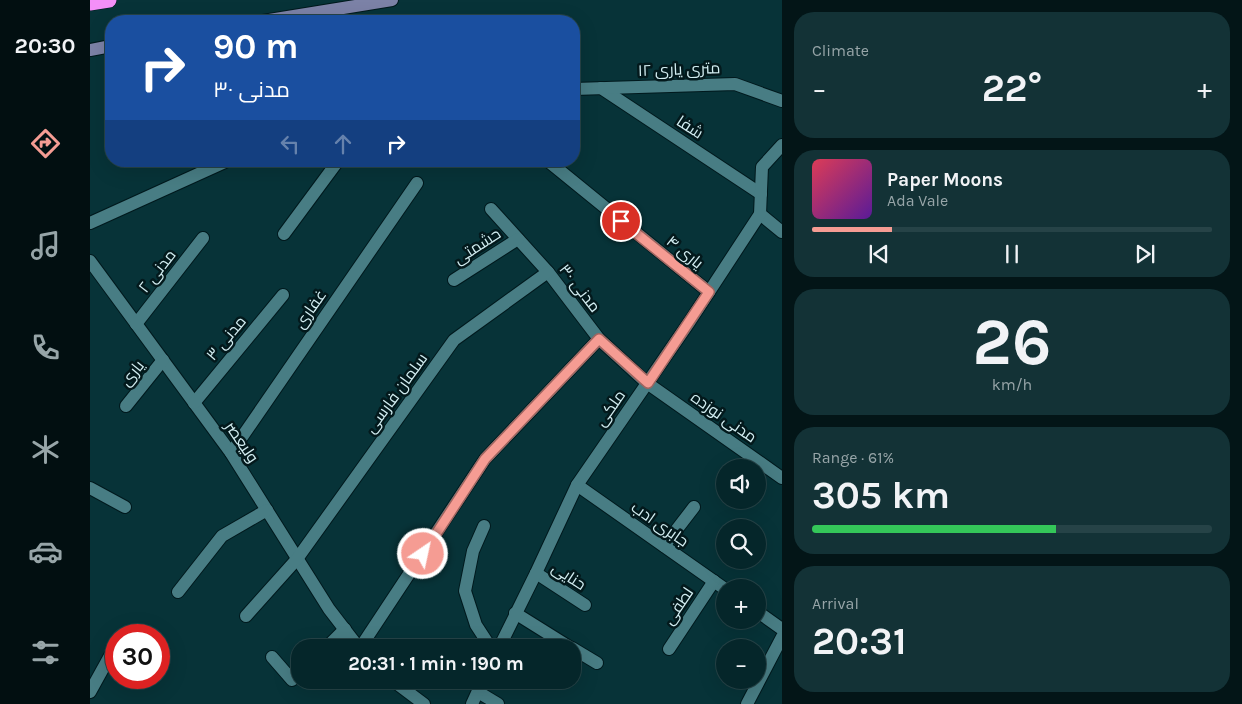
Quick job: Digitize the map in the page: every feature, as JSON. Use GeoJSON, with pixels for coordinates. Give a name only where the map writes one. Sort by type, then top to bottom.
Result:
{"type":"FeatureCollection","features":[{"type":"Feature","properties":{"kind":"highway"},"geometry":{"type":"LineString","coordinates":[[90,3],[109,0]]}},
{"type":"Feature","properties":{"kind":"street"},"geometry":{"type":"LineString","coordinates":[[300,15],[392,0]]}},
{"type":"Feature","properties":{"kind":"street"},"geometry":{"type":"LineString","coordinates":[[90,50],[105,47]]}},
{"type":"Feature","properties":{"kind":"street","name":"۱۲ متری یاری"},"geometry":{"type":"LineString","coordinates":[[580,89],[735,84],[782,101]]}},
{"type":"Feature","properties":{"kind":"street","name":"شفا"},"geometry":{"type":"LineString","coordinates":[[600,88],[761,194]]}},
{"type":"Feature","properties":{"kind":"street"},"geometry":{"type":"LineString","coordinates":[[782,145],[762,167],[760,214],[782,232]]}},
{"type":"Feature","properties":{"kind":"street"},"geometry":{"type":"LineString","coordinates":[[90,223],[214,167]]}},
{"type":"Feature","properties":{"kind":"street"},"geometry":{"type":"LineString","coordinates":[[284,234],[334,167]]}},
{"type":"Feature","properties":{"kind":"street","name":"یاری ۴"},"geometry":{"type":"LineString","coordinates":[[555,167],[709,292]]}},
{"type":"Feature","properties":{"kind":"street","name":"غفاری"},"geometry":{"type":"LineString","coordinates":[[231,453],[417,184]]}},
{"type":"Feature","properties":{"kind":"street","name":"مدنی ۳۰"},"geometry":{"type":"LineString","coordinates":[[491,209],[548,272],[599,339],[648,383]]}},
{"type":"Feature","properties":{"kind":"street","name":"ملکی"},"geometry":{"type":"LineString","coordinates":[[503,639],[536,574],[577,485],[648,383],[760,214]]}},
{"type":"Feature","properties":{"kind":"street","name":"مدنی ۲"},"geometry":{"type":"LineString","coordinates":[[136,324],[203,238]]}},
{"type":"Feature","properties":{"kind":"street","name":"حشمتی"},"geometry":{"type":"LineString","coordinates":[[454,280],[518,239]]}},
{"type":"Feature","properties":{"kind":"street","name":"ولیعصر"},"geometry":{"type":"LineString","coordinates":[[90,261],[231,453],[329,609],[353,639]]}},
{"type":"Feature","properties":{"kind":"street","name":"سلمان فارسی"},"geometry":{"type":"LineString","coordinates":[[246,616],[297,559],[454,340],[548,272]]}},
{"type":"Feature","properties":{"kind":"street","name":"مدنی ۳"},"geometry":{"type":"LineString","coordinates":[[194,402],[283,295]]}},
{"type":"Feature","properties":{"kind":"street"},"geometry":{"type":"LineString","coordinates":[[366,639],[485,459],[599,339]]}},
{"type":"Feature","properties":{"kind":"street","name":"یاری"},"geometry":{"type":"LineString","coordinates":[[126,406],[163,360]]}},
{"type":"Feature","properties":{"kind":"street","name":"مدنی نوزده"},"geometry":{"type":"LineString","coordinates":[[648,383],[782,478]]}},
{"type":"Feature","properties":{"kind":"street","name":"جابری ادب"},"geometry":{"type":"LineString","coordinates":[[577,485],[716,582]]}},
{"type":"Feature","properties":{"kind":"street"},"geometry":{"type":"LineString","coordinates":[[90,488],[125,508]]}},
{"type":"Feature","properties":{"kind":"street"},"geometry":{"type":"LineString","coordinates":[[664,546],[694,507]]}},
{"type":"Feature","properties":{"kind":"street"},"geometry":{"type":"LineString","coordinates":[[178,592],[222,536],[266,510]]}},
{"type":"Feature","properties":{"kind":"street"},"geometry":{"type":"LineString","coordinates":[[484,526],[473,551],[465,591],[476,626],[485,639]]}},
{"type":"Feature","properties":{"kind":"street","name":"حنایی"},"geometry":{"type":"LineString","coordinates":[[536,574],[585,605]]}},
{"type":"Feature","properties":{"kind":"street","name":"لطفی"},"geometry":{"type":"LineString","coordinates":[[669,650],[716,590]]}},
{"type":"Feature","properties":{"kind":"street"},"geometry":{"type":"LineString","coordinates":[[515,613],[557,639]]}},
{"type":"Feature","properties":{"kind":"street"},"geometry":{"type":"LineString","coordinates":[[766,618],[782,629]]}},
{"type":"Feature","properties":{"kind":"street"},"geometry":{"type":"LineString","coordinates":[[335,639],[345,629]]}},
{"type":"Feature","properties":{"kind":"street"},"geometry":{"type":"LineString","coordinates":[[747,704],[782,637]]}},
{"type":"Feature","properties":{"kind":"street"},"geometry":{"type":"LineString","coordinates":[[581,653],[597,663]]}},
{"type":"Feature","properties":{"kind":"street"},"geometry":{"type":"LineString","coordinates":[[272,657],[291,679]]}},
{"type":"Feature","properties":{"kind":"street"},"geometry":{"type":"LineString","coordinates":[[90,692],[105,665]]}},
{"type":"Feature","properties":{"kind":"street"},"geometry":{"type":"LineString","coordinates":[[404,689],[424,704]]}},
{"type":"Feature","properties":{"kind":"street"},"geometry":{"type":"LineString","coordinates":[[472,704],[480,689]]}},
{"type":"Feature","properties":{"kind":"street"},"geometry":{"type":"LineString","coordinates":[[484,689],[498,704]]}},
{"type":"Feature","properties":{"kind":"route"},"geometry":{"type":"LineString","coordinates":[[423,554],[485,459],[599,339],[648,383],[709,292],[621,221]]}}]}
